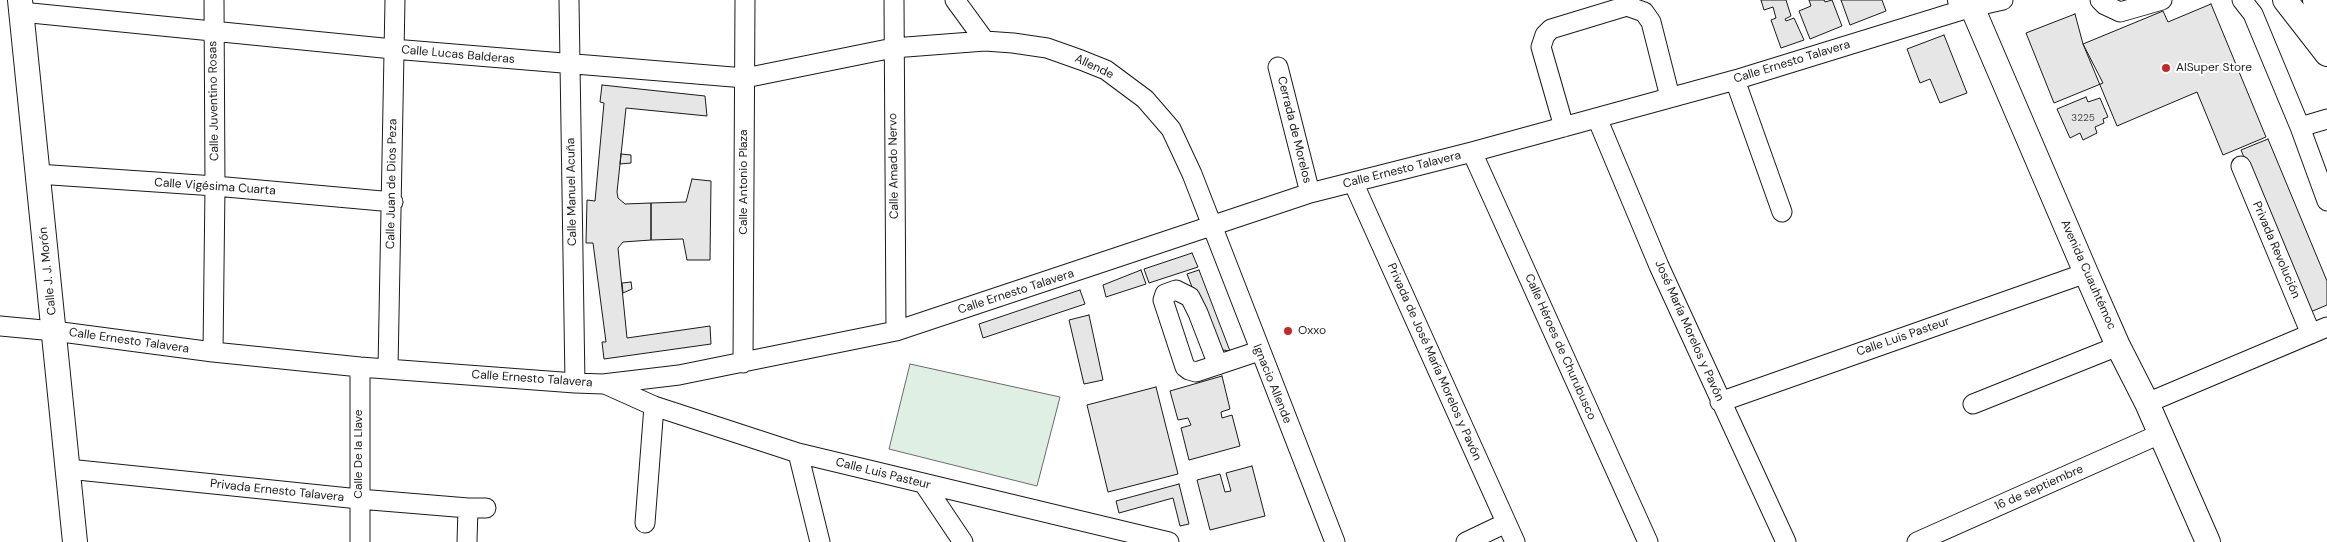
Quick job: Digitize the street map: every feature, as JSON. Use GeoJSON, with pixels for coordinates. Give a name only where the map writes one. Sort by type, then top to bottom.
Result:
{"type":"FeatureCollection","features":[{"type":"Feature","properties":{"kind":"main road"},"geometry":{"type":"LineString","coordinates":[[2285,0],[2327,53]]}},
{"type":"Feature","properties":{"kind":"main road"},"geometry":{"type":"LineString","coordinates":[[2315,0],[2327,53]]}},
{"type":"Feature","properties":{"kind":"main road","name":"Avenida Cuauhtémoc"},"geometry":{"type":"LineString","coordinates":[[1967,2],[2118,346],[2147,403],[2208,542]]}},
{"type":"Feature","properties":{"kind":"main road","name":"Calle J. J. Morón"},"geometry":{"type":"LineString","coordinates":[[21,6],[75,542]]}},
{"type":"Feature","properties":{"kind":"street","name":"Calle Juventino Rosas"},"geometry":{"type":"LineString","coordinates":[[213,352],[215,186],[214,0]]}},
{"type":"Feature","properties":{"kind":"street","name":"Calle Juan de Dios Peza"},"geometry":{"type":"LineString","coordinates":[[388,368],[393,202],[393,49],[395,0]]}},
{"type":"Feature","properties":{"kind":"street","name":"Calle Manuel Acuña"},"geometry":{"type":"LineString","coordinates":[[569,0],[574,383]]}},
{"type":"Feature","properties":{"kind":"street","name":"Calle Antonio Plaza"},"geometry":{"type":"LineString","coordinates":[[743,363],[745,0]]}},
{"type":"Feature","properties":{"kind":"street","name":"Calle Amado Nervo"},"geometry":{"type":"LineString","coordinates":[[894,0],[896,331]]}},
{"type":"Feature","properties":{"kind":"street"},"geometry":{"type":"LineString","coordinates":[[955,0],[985,41]]}},
{"type":"Feature","properties":{"kind":"street","name":"Calle Ernesto Talavera"},"geometry":{"type":"LineString","coordinates":[[0,326],[54,330],[213,352],[360,367],[574,383],[604,384],[679,375],[896,331],[1310,193],[1472,152],[1735,80],[1967,2],[2003,0]]}},
{"type":"Feature","properties":{"kind":"street"},"geometry":{"type":"LineString","coordinates":[[2100,0],[2110,8],[2120,12],[2162,0]]}},
{"type":"Feature","properties":{"kind":"street"},"geometry":{"type":"LineString","coordinates":[[2242,0],[2253,14],[2300,128],[2327,201]]}},
{"type":"Feature","properties":{"kind":"street","name":"Calle Lucas Balderas"},"geometry":{"type":"LineString","coordinates":[[21,6],[214,30],[393,49],[745,78],[893,48]]}},
{"type":"Feature","properties":{"kind":"street"},"geometry":{"type":"LineString","coordinates":[[1564,127],[1541,47],[1545,36],[1550,29],[1627,6],[1644,12],[1651,22],[1670,98]]}},
{"type":"Feature","properties":{"kind":"street","name":"Allende"},"geometry":{"type":"LineString","coordinates":[[893,48],[985,41],[1014,43],[1047,48],[1106,70],[1145,99],[1171,129],[1212,226]]}},
{"type":"Feature","properties":{"kind":"street","name":"Cerrada de Morelos"},"geometry":{"type":"LineString","coordinates":[[1278,67],[1310,193]]}},
{"type":"Feature","properties":{"kind":"street"},"geometry":{"type":"LineString","coordinates":[[1735,80],[1782,212]]}},
{"type":"Feature","properties":{"kind":"street","name":"José María Morelos y Pavón"},"geometry":{"type":"LineString","coordinates":[[1597,118],[1659,266],[1786,542]]}},
{"type":"Feature","properties":{"kind":"street"},"geometry":{"type":"LineString","coordinates":[[2300,128],[2327,120]]}},
{"type":"Feature","properties":{"kind":"street","name":"Calle Héroes de Churubusco"},"geometry":{"type":"LineString","coordinates":[[1472,152],[1648,542]]}},
{"type":"Feature","properties":{"kind":"street","name":"Privada Revolución"},"geometry":{"type":"LineString","coordinates":[[2241,166],[2319,331]]}},
{"type":"Feature","properties":{"kind":"street","name":"Calle Vigésima Cuarta"},"geometry":{"type":"LineString","coordinates":[[37,174],[215,186],[393,202]]}},
{"type":"Feature","properties":{"kind":"street","name":"Privada de José María Morelos y Pavón"},"geometry":{"type":"LineString","coordinates":[[1353,182],[1515,542]]}},
{"type":"Feature","properties":{"kind":"street","name":"Ignacio Allende"},"geometry":{"type":"LineString","coordinates":[[1212,226],[1259,351],[1335,542]]}},
{"type":"Feature","properties":{"kind":"street","name":"Calle Luis Pasteur"},"geometry":{"type":"LineString","coordinates":[[1720,402],[2086,273]]}},
{"type":"Feature","properties":{"kind":"street"},"geometry":{"type":"LineString","coordinates":[[2147,403],[2319,331]]}},
{"type":"Feature","properties":{"kind":"street"},"geometry":{"type":"LineString","coordinates":[[1973,404],[2118,346]]}},
{"type":"Feature","properties":{"kind":"street"},"geometry":{"type":"LineString","coordinates":[[1218,365],[1259,351]]}},
{"type":"Feature","properties":{"kind":"street","name":"Calle De la Llave"},"geometry":{"type":"LineString","coordinates":[[360,367],[360,542]]}},
{"type":"Feature","properties":{"kind":"street","name":"Calle Luis Pasteur"},"geometry":{"type":"LineString","coordinates":[[604,384],[654,406],[798,453],[1169,542]]}},
{"type":"Feature","properties":{"kind":"street"},"geometry":{"type":"LineString","coordinates":[[645,523],[654,406]]}},
{"type":"Feature","properties":{"kind":"street","name":"16 de septiembre"},"geometry":{"type":"LineString","coordinates":[[1917,542],[2160,434]]}},
{"type":"Feature","properties":{"kind":"street"},"geometry":{"type":"LineString","coordinates":[[798,453],[820,542]]}},
{"type":"Feature","properties":{"kind":"street","name":"Privada Ernesto Talavera"},"geometry":{"type":"LineString","coordinates":[[68,469],[359,500],[477,508],[467,542]]}},
{"type":"Feature","properties":{"kind":"street"},"geometry":{"type":"LineString","coordinates":[[924,484],[963,542]]}},
{"type":"Feature","properties":{"kind":"street"},"geometry":{"type":"LineString","coordinates":[[1466,542],[1506,524]]}},
{"type":"Feature","properties":{"kind":"street"},"geometry":{"type":"LineString","coordinates":[[1103,527],[1114,542]]}},
{"type":"Feature","properties":{"kind":"green space"},"geometry":{"type":"Polygon","coordinates":[[[910,364],[1060,397],[1037,486],[889,449],[910,364]]]}},
{"type":"Feature","properties":{"kind":"building"},"geometry":{"type":"Polygon","coordinates":[[[1761,0],[1786,0],[1791,16],[1785,19],[1786,21],[1794,18],[1804,40],[1781,48],[1771,20],[1776,18],[1773,7],[1764,10],[1761,0]]]}},
{"type":"Feature","properties":{"kind":"building"},"geometry":{"type":"Polygon","coordinates":[[[1809,0],[1824,0],[1825,2],[1832,0],[1842,26],[1810,39],[1799,11],[1811,6],[1809,0]]]}},
{"type":"Feature","properties":{"kind":"building"},"geometry":{"type":"Polygon","coordinates":[[[1841,0],[1882,0],[1886,11],[1850,25],[1841,0]]]}},
{"type":"Feature","properties":{"kind":"building","name":"AlSuper Store"},"geometry":{"type":"Polygon","coordinates":[[[2211,4],[2266,137],[2223,155],[2197,92],[2117,126],[2083,44],[2163,11],[2168,22],[2211,4]]]}},
{"type":"Feature","properties":{"kind":"building"},"geometry":{"type":"Polygon","coordinates":[[[2075,14],[2083,44],[2103,83],[2054,103],[2026,33],[2075,14]]]}},
{"type":"Feature","properties":{"kind":"building"},"geometry":{"type":"Polygon","coordinates":[[[1944,35],[1967,93],[1940,103],[1930,79],[1920,83],[1907,49],[1944,35]]]}},
{"type":"Feature","properties":{"kind":"building"},"geometry":{"type":"Polygon","coordinates":[[[602,85],[705,96],[707,116],[626,108],[617,192],[618,198],[625,204],[651,203],[651,240],[623,242],[618,248],[627,338],[710,326],[711,344],[604,359],[602,342],[606,342],[593,243],[586,243],[587,200],[595,201],[604,103],[600,102],[602,85]]]}},
{"type":"Feature","properties":{"kind":"building"},"geometry":{"type":"Polygon","coordinates":[[[2086,97],[2088,102],[2100,98],[2108,117],[2103,119],[2104,123],[2095,127],[2097,133],[2083,140],[2080,133],[2070,138],[2057,109],[2086,97]]]}},
{"type":"Feature","properties":{"kind":"building"},"geometry":{"type":"Polygon","coordinates":[[[2268,139],[2327,281],[2327,305],[2308,313],[2241,150],[2268,139]]]}},
{"type":"Feature","properties":{"kind":"building"},"geometry":{"type":"Polygon","coordinates":[[[621,154],[631,155],[631,163],[620,164],[621,154]]]}},
{"type":"Feature","properties":{"kind":"building"},"geometry":{"type":"Polygon","coordinates":[[[692,179],[711,181],[710,260],[687,260],[683,239],[651,240],[651,203],[686,202],[692,179]]]}},
{"type":"Feature","properties":{"kind":"building"},"geometry":{"type":"Polygon","coordinates":[[[1192,253],[1198,267],[1149,283],[1144,269],[1192,253]]]}},
{"type":"Feature","properties":{"kind":"building"},"geometry":{"type":"Polygon","coordinates":[[[1141,270],[1146,284],[1106,297],[1103,285],[1141,270]]]}},
{"type":"Feature","properties":{"kind":"building"},"geometry":{"type":"Polygon","coordinates":[[[1199,270],[1230,351],[1216,349],[1187,274],[1199,270]]]}},
{"type":"Feature","properties":{"kind":"building"},"geometry":{"type":"Polygon","coordinates":[[[631,282],[632,289],[623,293],[622,283],[631,282]]]}},
{"type":"Feature","properties":{"kind":"building"},"geometry":{"type":"Polygon","coordinates":[[[1080,290],[1085,304],[983,338],[979,324],[1080,290]]]}},
{"type":"Feature","properties":{"kind":"building"},"geometry":{"type":"Polygon","coordinates":[[[1089,315],[1103,380],[1084,384],[1069,320],[1089,315]]]}},
{"type":"Feature","properties":{"kind":"building"},"geometry":{"type":"Polygon","coordinates":[[[1222,376],[1230,409],[1221,412],[1222,418],[1232,415],[1240,446],[1189,460],[1181,428],[1191,425],[1188,418],[1178,420],[1170,391],[1222,376]]]}},
{"type":"Feature","properties":{"kind":"building"},"geometry":{"type":"Polygon","coordinates":[[[1156,387],[1178,474],[1108,492],[1087,405],[1156,387]]]}},
{"type":"Feature","properties":{"kind":"building"},"geometry":{"type":"Polygon","coordinates":[[[1252,466],[1265,516],[1210,530],[1197,480],[1220,474],[1225,492],[1231,491],[1226,473],[1252,466]]]}},
{"type":"Feature","properties":{"kind":"building"},"geometry":{"type":"Polygon","coordinates":[[[1179,484],[1189,524],[1180,526],[1173,498],[1119,513],[1116,501],[1179,484]]]}},
{"type":"Feature","properties":{"kind":"place","name":"AlSuper Store"},"geometry":{"type":"Point","coordinates":[2166,68]}},
{"type":"Feature","properties":{"kind":"place","name":"Oxxo"},"geometry":{"type":"Point","coordinates":[1288,331]}}]}
